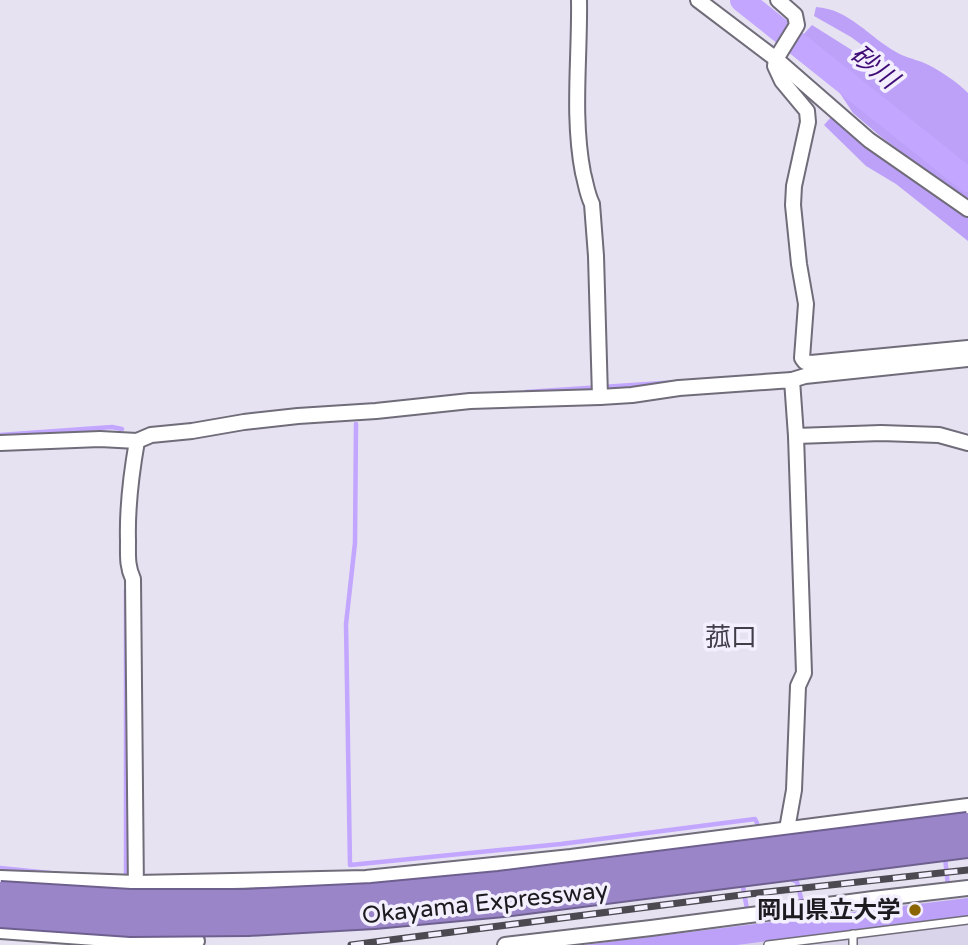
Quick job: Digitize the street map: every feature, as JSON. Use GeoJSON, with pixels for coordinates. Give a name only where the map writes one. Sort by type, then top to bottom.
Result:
{"type":"FeatureCollection","features":[{"type":"Feature","properties":{"kind":"highway","name":"Okayama Expressway"},"geometry":{"type":"LineString","coordinates":[[0,894],[130,902],[245,902],[372,896],[499,884],[968,825]]}},
{"type":"Feature","properties":{"kind":"highway","name":"Okayama Expressway"},"geometry":{"type":"LineString","coordinates":[[0,915],[131,924],[248,923],[374,916],[503,904],[968,845]]}},
{"type":"Feature","properties":{"kind":"street"},"geometry":{"type":"LineString","coordinates":[[579,0],[579,149],[588,197],[592,204],[600,391]]}},
{"type":"Feature","properties":{"kind":"street"},"geometry":{"type":"LineString","coordinates":[[698,0],[779,53],[869,140],[968,209]]}},
{"type":"Feature","properties":{"kind":"street"},"geometry":{"type":"LineString","coordinates":[[778,0],[795,15],[797,25],[779,53],[775,66],[782,81],[807,111],[808,122],[794,186],[793,205],[806,304],[803,372],[796,436],[804,673],[798,687],[794,790],[787,829]]}},
{"type":"Feature","properties":{"kind":"street"},"geometry":{"type":"LineString","coordinates":[[803,372],[811,363],[968,348]]}},
{"type":"Feature","properties":{"kind":"street"},"geometry":{"type":"LineString","coordinates":[[0,443],[100,439],[137,441],[151,435],[284,418],[600,391],[632,395],[803,372],[968,359]]}},
{"type":"Feature","properties":{"kind":"street"},"geometry":{"type":"LineString","coordinates":[[796,436],[881,433],[939,435],[968,443]]}},
{"type":"Feature","properties":{"kind":"street"},"geometry":{"type":"LineString","coordinates":[[128,939],[134,579],[128,569],[127,517],[137,441]]}},
{"type":"Feature","properties":{"kind":"street"},"geometry":{"type":"LineString","coordinates":[[0,878],[128,883],[366,878],[570,857],[968,806]]}},
{"type":"Feature","properties":{"kind":"street"},"geometry":{"type":"LineString","coordinates":[[505,945],[968,888]]}},
{"type":"Feature","properties":{"kind":"street"},"geometry":{"type":"LineString","coordinates":[[0,931],[197,941]]}},
{"type":"Feature","properties":{"kind":"lane"},"geometry":{"type":"LineString","coordinates":[[768,945],[968,920]]}},
{"type":"Feature","properties":{"kind":"lane"},"geometry":{"type":"LineString","coordinates":[[853,934],[853,945]]}},
{"type":"Feature","properties":{"kind":"shaded area"},"geometry":{"type":"Polygon","coordinates":[[[816,7],[849,18],[886,46],[934,68],[968,93],[968,202],[853,113],[802,36],[812,25],[893,76],[899,72],[851,37],[814,16],[816,7]]]}},
{"type":"Feature","properties":{"kind":"shaded area"},"geometry":{"type":"Polygon","coordinates":[[[832,116],[968,216],[968,241],[896,184],[866,166],[824,125],[832,116]]]}},
{"type":"Feature","properties":{"kind":"shaded area","name":"岡山県立大学"},"geometry":{"type":"Polygon","coordinates":[[[968,897],[968,945],[573,945],[756,922],[968,897]]]}},
{"type":"Feature","properties":{"kind":"shaded area","name":"岡山県立大学"},"geometry":{"type":"Polygon","coordinates":[[[968,898],[968,916],[737,945],[583,945],[968,898]]]}},
{"type":"Feature","properties":{"kind":"waterway","name":"砂川"},"geometry":{"type":"LineString","coordinates":[[742,0],[968,180]]}},
{"type":"Feature","properties":{"kind":"waterway"},"geometry":{"type":"LineString","coordinates":[[526,392],[678,382]]}},
{"type":"Feature","properties":{"kind":"waterway"},"geometry":{"type":"LineString","coordinates":[[356,424],[355,543],[346,624],[350,865],[561,844],[755,819],[757,823]]}},
{"type":"Feature","properties":{"kind":"waterway"},"geometry":{"type":"LineString","coordinates":[[0,435],[112,427],[122,429]]}},
{"type":"Feature","properties":{"kind":"waterway"},"geometry":{"type":"LineString","coordinates":[[126,590],[126,879]]}},
{"type":"Feature","properties":{"kind":"waterway"},"geometry":{"type":"LineString","coordinates":[[945,857],[948,887]]}},
{"type":"Feature","properties":{"kind":"waterway"},"geometry":{"type":"LineString","coordinates":[[0,868],[60,874]]}},
{"type":"Feature","properties":{"kind":"waterway"},"geometry":{"type":"LineString","coordinates":[[789,878],[797,882],[803,906]]}},
{"type":"Feature","properties":{"kind":"waterway"},"geometry":{"type":"LineString","coordinates":[[742,882],[748,914]]}},
{"type":"Feature","properties":{"kind":"railway"},"geometry":{"type":"LineString","coordinates":[[351,945],[749,894],[968,870]]}},
{"type":"Feature","properties":{"kind":"place","name":"岡山県立大学"},"geometry":{"type":"Point","coordinates":[915,910]}},
{"type":"Feature","properties":{"kind":"district","name":"菰口"},"geometry":{"type":"Point","coordinates":[731,637]}}]}
